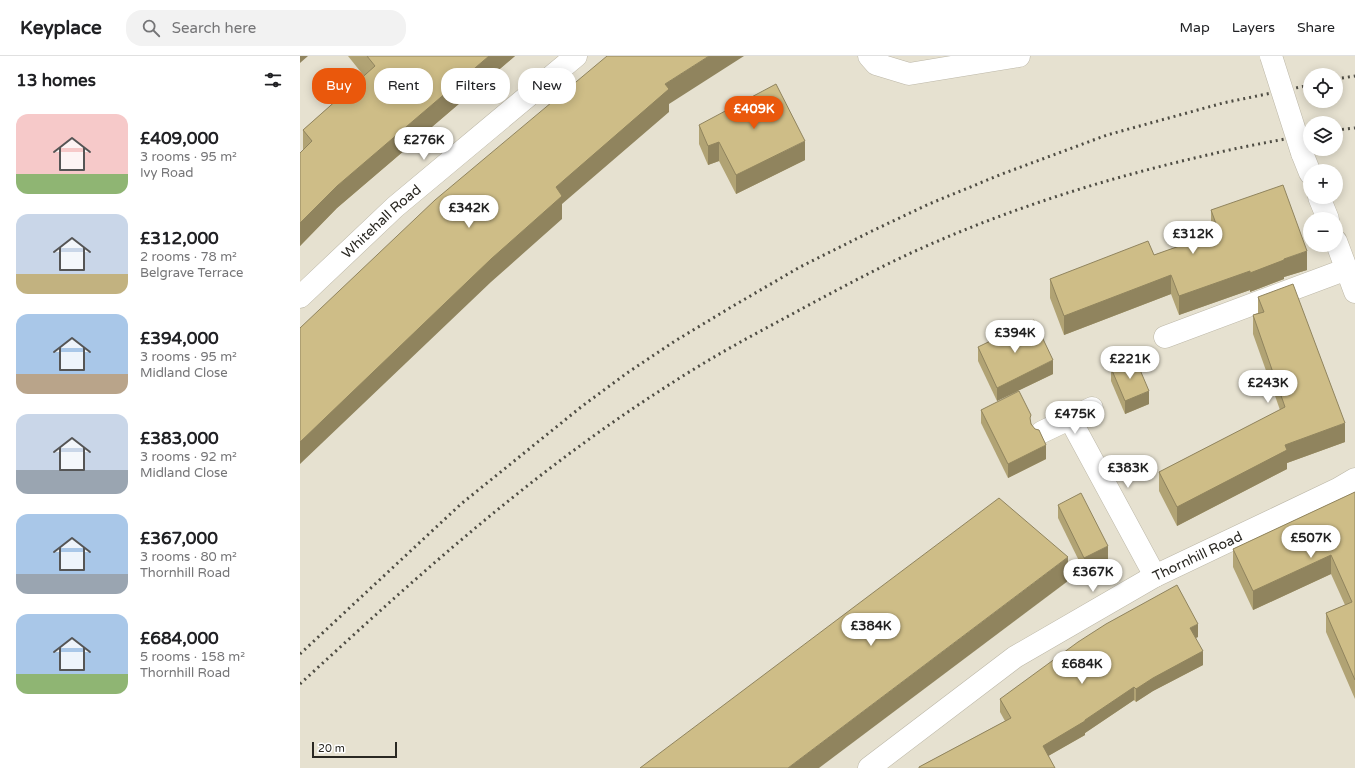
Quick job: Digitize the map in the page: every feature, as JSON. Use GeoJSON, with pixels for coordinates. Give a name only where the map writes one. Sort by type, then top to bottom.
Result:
{"type":"FeatureCollection","features":[{"type":"Feature","properties":{"kind":"main road","name":"Whitehall Road"},"geometry":{"type":"LineString","coordinates":[[300,297],[395,207],[576,56]]}},
{"type":"Feature","properties":{"kind":"main road"},"geometry":{"type":"LineString","coordinates":[[869,56],[876,64],[909,74],[1019,56]]}},
{"type":"Feature","properties":{"kind":"main road"},"geometry":{"type":"LineString","coordinates":[[1271,56],[1307,164]]}},
{"type":"Feature","properties":{"kind":"main road"},"geometry":{"type":"LineString","coordinates":[[1340,252],[1355,292]]}},
{"type":"Feature","properties":{"kind":"main road"},"geometry":{"type":"LineString","coordinates":[[1165,337],[1347,269]]}},
{"type":"Feature","properties":{"kind":"main road"},"geometry":{"type":"LineString","coordinates":[[1042,432],[1092,408]]}},
{"type":"Feature","properties":{"kind":"main road"},"geometry":{"type":"LineString","coordinates":[[1070,419],[1155,576]]}},
{"type":"Feature","properties":{"kind":"main road","name":"Thornhill Road"},"geometry":{"type":"LineString","coordinates":[[869,768],[1015,657],[1155,576],[1338,489],[1355,478]]}},
{"type":"Feature","properties":{"kind":"building"},"geometry":{"type":"Polygon","coordinates":[[[367,56],[489,56],[475,68],[441,68],[441,97],[433,104],[433,68],[374,68],[374,104],[433,104],[337,186],[300,223],[300,153],[312,141],[303,130],[332,104],[366,104],[366,74],[375,66],[367,56]]]}},
{"type":"Feature","properties":{"kind":"building"},"geometry":{"type":"Polygon","coordinates":[[[607,56],[709,56],[665,84],[669,89],[556,187],[562,196],[491,259],[300,442],[300,328],[435,200],[550,104],[576,104],[576,82],[607,56]]]}},
{"type":"Feature","properties":{"kind":"building"},"geometry":{"type":"Polygon","coordinates":[[[776,84],[805,141],[736,175],[719,142],[708,146],[699,125],[776,84]]]}},
{"type":"Feature","properties":{"kind":"building"},"geometry":{"type":"Polygon","coordinates":[[[1283,185],[1303,240],[1304,252],[1250,273],[1250,271],[1179,296],[1171,275],[1064,316],[1050,279],[1148,241],[1154,255],[1219,232],[1211,210],[1283,185]]]}},
{"type":"Feature","properties":{"kind":"building"},"geometry":{"type":"Polygon","coordinates":[[[1293,284],[1345,423],[1285,445],[1287,450],[1177,507],[1159,472],[1285,407],[1253,315],[1264,312],[1258,297],[1293,284]]]}},
{"type":"Feature","properties":{"kind":"building"},"geometry":{"type":"Polygon","coordinates":[[[1034,320],[1053,360],[997,388],[978,347],[1034,320]]]}},
{"type":"Feature","properties":{"kind":"building"},"geometry":{"type":"Polygon","coordinates":[[[1135,358],[1149,391],[1125,401],[1111,368],[1135,358]]]}},
{"type":"Feature","properties":{"kind":"building"},"geometry":{"type":"Polygon","coordinates":[[[1019,391],[1031,415],[1031,424],[1035,429],[1039,430],[1046,445],[1008,464],[981,410],[1019,391]]]}},
{"type":"Feature","properties":{"kind":"building"},"geometry":{"type":"Polygon","coordinates":[[[1355,492],[1355,680],[1326,613],[1352,602],[1331,555],[1253,591],[1233,549],[1355,492]]]}},
{"type":"Feature","properties":{"kind":"building"},"geometry":{"type":"Polygon","coordinates":[[[1081,493],[1108,546],[1084,558],[1058,505],[1081,493]]]}},
{"type":"Feature","properties":{"kind":"building"},"geometry":{"type":"Polygon","coordinates":[[[999,498],[1068,557],[788,768],[640,768],[999,498]]]}},
{"type":"Feature","properties":{"kind":"building"},"geometry":{"type":"Polygon","coordinates":[[[1177,585],[1198,624],[1190,628],[1203,651],[1136,689],[1134,687],[1085,721],[1043,746],[1055,768],[919,768],[1011,718],[1000,699],[1078,642],[1106,624],[1177,585]]]}},
{"type":"Feature","properties":{"kind":"railway"},"geometry":{"type":"LineString","coordinates":[[1343,78],[1355,76]]}},
{"type":"Feature","properties":{"kind":"railway"},"geometry":{"type":"LineString","coordinates":[[300,654],[461,504],[581,407],[627,373],[675,341],[800,267],[929,204],[1002,174],[1107,135],[1223,103],[1303,86]]}},
{"type":"Feature","properties":{"kind":"railway"},"geometry":{"type":"LineString","coordinates":[[1343,129],[1355,128]]}},
{"type":"Feature","properties":{"kind":"railway"},"geometry":{"type":"LineString","coordinates":[[300,684],[435,562],[541,475],[625,414],[709,360],[758,333],[855,280],[938,241],[1005,214],[1073,191],[1142,171],[1224,151],[1303,135]]}}]}
